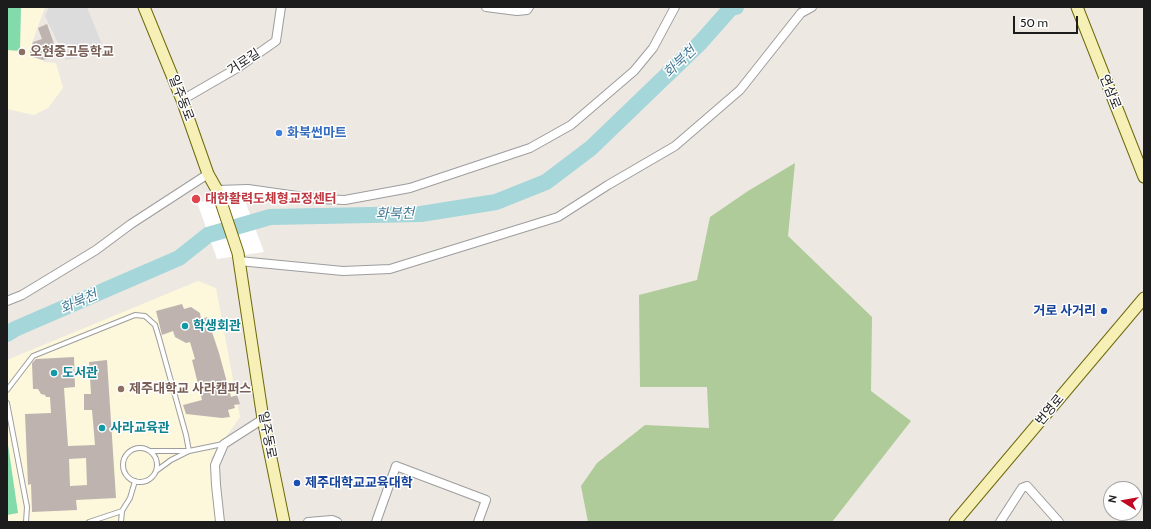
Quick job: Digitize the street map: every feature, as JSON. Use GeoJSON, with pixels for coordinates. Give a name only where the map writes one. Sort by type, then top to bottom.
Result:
{"type":"FeatureCollection","features":[{"type":"Feature","properties":{"kind":"main road","name":"일주동로"},"geometry":{"type":"LineString","coordinates":[[144,7],[182,100],[208,174],[217,190],[239,257],[263,419],[284,522]]}},
{"type":"Feature","properties":{"kind":"main road","name":"연삼로"},"geometry":{"type":"LineString","coordinates":[[1077,7],[1144,177]]}},
{"type":"Feature","properties":{"kind":"main road","name":"번영로"},"geometry":{"type":"LineString","coordinates":[[956,522],[1139,310],[1144,298]]}},
{"type":"Feature","properties":{"kind":"street","name":"거로길"},"geometry":{"type":"LineString","coordinates":[[182,100],[239,67],[276,41],[281,7]]}},
{"type":"Feature","properties":{"kind":"street"},"geometry":{"type":"LineString","coordinates":[[486,7],[517,11],[527,10],[530,7]]}},
{"type":"Feature","properties":{"kind":"street"},"geometry":{"type":"LineString","coordinates":[[217,190],[248,189],[318,199],[345,200],[410,188],[530,148],[571,125],[634,71],[653,48],[675,7]]}},
{"type":"Feature","properties":{"kind":"street"},"geometry":{"type":"LineString","coordinates":[[239,257],[343,271],[390,269],[558,217],[608,185],[675,146],[740,90],[801,13],[812,7]]}},
{"type":"Feature","properties":{"kind":"street"},"geometry":{"type":"LineString","coordinates":[[7,301],[22,295],[96,250],[131,224],[208,174]]}},
{"type":"Feature","properties":{"kind":"street"},"geometry":{"type":"LineString","coordinates":[[220,522],[215,465],[224,444],[263,419]]}},
{"type":"Feature","properties":{"kind":"street"},"geometry":{"type":"LineString","coordinates":[[376,522],[396,466],[486,500],[478,522]]}},
{"type":"Feature","properties":{"kind":"street"},"geometry":{"type":"LineString","coordinates":[[1000,522],[1022,488],[1027,486],[1059,522]]}},
{"type":"Feature","properties":{"kind":"street"},"geometry":{"type":"LineString","coordinates":[[308,522],[332,520],[337,522]]}},
{"type":"Feature","properties":{"kind":"lane"},"geometry":{"type":"LineString","coordinates":[[7,390],[33,356],[135,315],[145,316],[155,325],[189,451]]}},
{"type":"Feature","properties":{"kind":"lane"},"geometry":{"type":"LineString","coordinates":[[7,403],[27,507],[26,522]]}},
{"type":"Feature","properties":{"kind":"lane"},"geometry":{"type":"LineString","coordinates":[[150,451],[189,451],[224,444]]}},
{"type":"Feature","properties":{"kind":"lane"},"geometry":{"type":"LineString","coordinates":[[156,471],[156,460],[146,448],[135,448],[126,455],[124,460],[124,470],[130,479],[140,482],[150,479],[156,471],[171,460],[189,451]]}},
{"type":"Feature","properties":{"kind":"lane"},"geometry":{"type":"LineString","coordinates":[[121,522],[122,511],[130,498],[135,481]]}},
{"type":"Feature","properties":{"kind":"lane"},"geometry":{"type":"LineString","coordinates":[[89,522],[122,511]]}},
{"type":"Feature","properties":{"kind":"shaded area","name":"오현중고등학교"},"geometry":{"type":"Polygon","coordinates":[[[7,7],[45,7],[32,43],[44,62],[56,63],[63,88],[48,108],[34,115],[7,109],[7,7]]]}},
{"type":"Feature","properties":{"kind":"shaded area"},"geometry":{"type":"Polygon","coordinates":[[[49,7],[87,7],[105,52],[66,60],[45,16],[49,7]]]}},
{"type":"Feature","properties":{"kind":"shaded area","name":"제주대학교 사라캠퍼스"},"geometry":{"type":"Polygon","coordinates":[[[198,281],[216,288],[240,417],[211,458],[216,522],[7,522],[7,360],[198,281]]]}},
{"type":"Feature","properties":{"kind":"green space"},"geometry":{"type":"Polygon","coordinates":[[[7,7],[21,7],[20,51],[7,50],[7,7]]]}},
{"type":"Feature","properties":{"kind":"green space"},"geometry":{"type":"Polygon","coordinates":[[[795,163],[788,236],[872,317],[871,391],[911,421],[832,522],[588,522],[581,486],[597,463],[645,425],[709,428],[707,387],[640,387],[639,295],[697,280],[710,217],[748,191],[795,163]]]}},
{"type":"Feature","properties":{"kind":"green space"},"geometry":{"type":"Polygon","coordinates":[[[7,438],[18,513],[7,515],[7,438]]]}},
{"type":"Feature","properties":{"kind":"pier"},"geometry":{"type":"Polygon","coordinates":[[[244,198],[264,252],[217,259],[197,202],[244,198]]]}},
{"type":"Feature","properties":{"kind":"building"},"geometry":{"type":"Polygon","coordinates":[[[47,24],[58,55],[43,60],[29,56],[33,42],[42,39],[38,28],[47,24]]]}},
{"type":"Feature","properties":{"kind":"building"},"geometry":{"type":"Polygon","coordinates":[[[182,304],[184,309],[191,307],[200,313],[201,319],[207,317],[231,397],[237,395],[240,404],[234,405],[235,408],[228,410],[230,417],[222,418],[186,414],[183,405],[202,400],[192,360],[195,359],[190,342],[186,343],[175,337],[173,331],[162,335],[156,311],[182,304]]]}},
{"type":"Feature","properties":{"kind":"building"},"geometry":{"type":"Polygon","coordinates":[[[74,357],[75,387],[64,388],[68,446],[95,445],[92,410],[84,410],[84,394],[91,394],[89,362],[107,360],[116,498],[76,500],[77,510],[32,512],[31,484],[28,485],[25,414],[51,413],[50,397],[46,397],[45,395],[41,394],[38,389],[33,389],[32,363],[36,359],[74,357]],[[86,458],[69,459],[70,486],[87,485],[86,458]]]}},
{"type":"Feature","properties":{"kind":"waterway","name":"화북천"},"geometry":{"type":"LineString","coordinates":[[7,334],[15,329],[179,258],[208,235],[270,217],[421,214],[496,202],[546,182],[591,148],[700,43],[731,8],[736,7]]}},
{"type":"Feature","properties":{"kind":"place","name":"오현중고등학교"},"geometry":{"type":"Point","coordinates":[22,52]}},
{"type":"Feature","properties":{"kind":"place","name":"화북썬마트"},"geometry":{"type":"Point","coordinates":[279,133]}},
{"type":"Feature","properties":{"kind":"place","name":"대한활력도체형교정센터"},"geometry":{"type":"Point","coordinates":[196,199]}},
{"type":"Feature","properties":{"kind":"place","name":"거로 사거리"},"geometry":{"type":"Point","coordinates":[1104,311]}},
{"type":"Feature","properties":{"kind":"place","name":"학생회관"},"geometry":{"type":"Point","coordinates":[185,326]}},
{"type":"Feature","properties":{"kind":"place","name":"도서관"},"geometry":{"type":"Point","coordinates":[54,373]}},
{"type":"Feature","properties":{"kind":"place","name":"제주대학교 사라캠퍼스"},"geometry":{"type":"Point","coordinates":[121,389]}},
{"type":"Feature","properties":{"kind":"place","name":"사라교육관"},"geometry":{"type":"Point","coordinates":[102,428]}},
{"type":"Feature","properties":{"kind":"place","name":"제주대학교교육대학"},"geometry":{"type":"Point","coordinates":[297,483]}}]}
